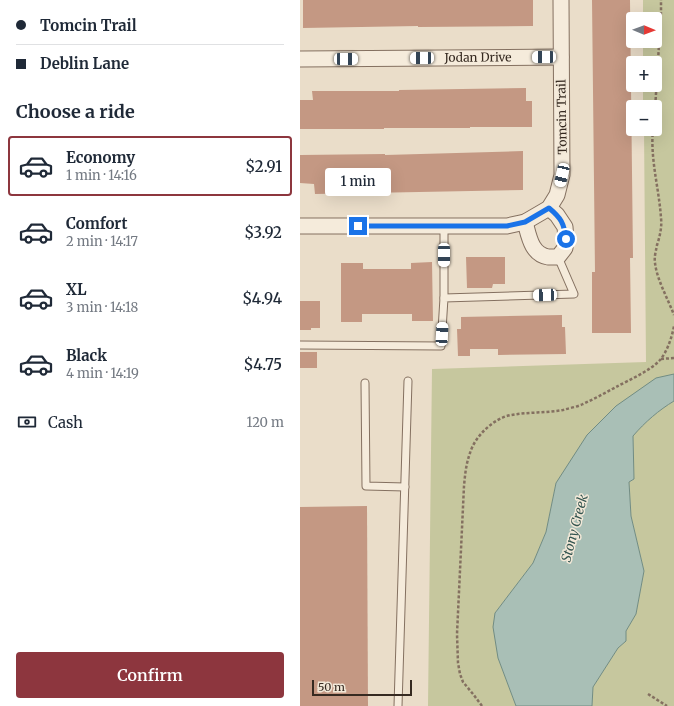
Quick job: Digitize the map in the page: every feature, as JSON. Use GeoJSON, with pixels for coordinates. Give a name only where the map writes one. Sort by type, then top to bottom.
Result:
{"type":"FeatureCollection","features":[{"type":"Feature","properties":{"kind":"street","name":"Tomcin Trail"},"geometry":{"type":"LineString","coordinates":[[537,215],[557,195],[562,175],[561,0]]}},
{"type":"Feature","properties":{"kind":"street","name":"Jodan Drive"},"geometry":{"type":"LineString","coordinates":[[300,59],[561,57]]}},
{"type":"Feature","properties":{"kind":"street"},"geometry":{"type":"LineString","coordinates":[[300,226],[507,226],[537,215],[558,215],[565,227],[566,239],[565,248],[558,256],[548,257],[538,253],[533,246],[537,215]]}},
{"type":"Feature","properties":{"kind":"lane"},"geometry":{"type":"LineString","coordinates":[[300,345],[441,346],[444,298],[444,226]]}},
{"type":"Feature","properties":{"kind":"lane"},"geometry":{"type":"LineString","coordinates":[[444,298],[574,294],[558,256]]}},
{"type":"Feature","properties":{"kind":"lane"},"geometry":{"type":"LineString","coordinates":[[398,706],[408,381]]}},
{"type":"Feature","properties":{"kind":"lane"},"geometry":{"type":"LineString","coordinates":[[365,383],[366,486],[405,487]]}},
{"type":"Feature","properties":{"kind":"path"},"geometry":{"type":"LineString","coordinates":[[656,100],[661,0]]}},
{"type":"Feature","properties":{"kind":"path"},"geometry":{"type":"LineString","coordinates":[[652,136],[661,218],[661,230],[654,262],[662,287],[674,315]]}},
{"type":"Feature","properties":{"kind":"path"},"geometry":{"type":"LineString","coordinates":[[482,706],[463,682],[458,663],[457,634],[464,486],[466,467],[470,451],[477,439],[498,419],[510,415],[562,410],[582,404],[634,378],[661,360],[668,346],[674,326]]}},
{"type":"Feature","properties":{"kind":"path"},"geometry":{"type":"LineString","coordinates":[[661,360],[674,358]]}},
{"type":"Feature","properties":{"kind":"path"},"geometry":{"type":"LineString","coordinates":[[648,694],[667,706]]}},
{"type":"Feature","properties":{"kind":"green space"},"geometry":{"type":"Polygon","coordinates":[[[643,0],[674,0],[674,374],[656,379],[556,483],[546,532],[533,563],[495,613],[498,658],[516,706],[428,706],[432,369],[646,362],[644,136],[662,136],[662,100],[643,100],[643,92],[662,92],[662,56],[643,56],[643,48],[662,48],[662,12],[643,12],[643,0]]]}},
{"type":"Feature","properties":{"kind":"green space"},"geometry":{"type":"Polygon","coordinates":[[[674,401],[674,706],[592,706],[593,687],[618,648],[626,641],[626,631],[636,614],[644,571],[631,516],[629,482],[634,479],[633,435],[652,416],[674,401]]]}},
{"type":"Feature","properties":{"kind":"water","name":"Stony Creek"},"geometry":{"type":"Polygon","coordinates":[[[674,374],[674,401],[652,417],[633,436],[634,479],[629,482],[631,516],[644,571],[636,614],[626,631],[626,641],[618,648],[593,687],[592,706],[516,706],[498,658],[493,627],[495,613],[533,563],[546,532],[556,483],[587,435],[616,406],[656,378],[674,374]]]}},
{"type":"Feature","properties":{"kind":"building"},"geometry":{"type":"Polygon","coordinates":[[[303,0],[533,0],[533,26],[303,28],[303,0]]]}},
{"type":"Feature","properties":{"kind":"building"},"geometry":{"type":"Polygon","coordinates":[[[592,0],[630,0],[630,12],[626,12],[626,48],[631,48],[631,56],[626,56],[626,92],[631,92],[631,100],[626,100],[626,136],[632,136],[633,258],[630,258],[631,333],[592,333],[592,272],[595,272],[592,0]]]}},
{"type":"Feature","properties":{"kind":"building"},"geometry":{"type":"Polygon","coordinates":[[[526,88],[526,101],[532,101],[532,127],[300,129],[300,100],[313,100],[312,91],[399,91],[526,88]]]}},
{"type":"Feature","properties":{"kind":"building"},"geometry":{"type":"Polygon","coordinates":[[[523,151],[523,190],[315,194],[314,184],[300,183],[300,155],[385,155],[523,151]]]}},
{"type":"Feature","properties":{"kind":"building"},"geometry":{"type":"Polygon","coordinates":[[[466,257],[505,257],[505,284],[493,284],[492,288],[467,288],[466,257]]]}},
{"type":"Feature","properties":{"kind":"building"},"geometry":{"type":"Polygon","coordinates":[[[432,262],[433,321],[412,321],[412,314],[362,314],[362,322],[341,322],[341,263],[363,263],[363,269],[411,269],[411,263],[432,262]]]}},
{"type":"Feature","properties":{"kind":"building"},"geometry":{"type":"Polygon","coordinates":[[[300,301],[320,301],[320,328],[300,330],[300,301]]]}},
{"type":"Feature","properties":{"kind":"building"},"geometry":{"type":"Polygon","coordinates":[[[562,315],[562,327],[565,327],[566,354],[498,355],[498,349],[470,349],[470,356],[458,356],[457,329],[461,329],[461,317],[562,315]]]}},
{"type":"Feature","properties":{"kind":"building"},"geometry":{"type":"Polygon","coordinates":[[[300,352],[317,352],[317,368],[300,368],[300,352]]]}},
{"type":"Feature","properties":{"kind":"building"},"geometry":{"type":"Polygon","coordinates":[[[367,506],[368,706],[300,706],[300,507],[367,506]]]}},
{"type":"Feature","properties":{"kind":"route"},"geometry":{"type":"LineString","coordinates":[[358,226],[507,226],[525,222],[538,216],[549,208],[558,215],[565,227],[566,239]]}}]}
